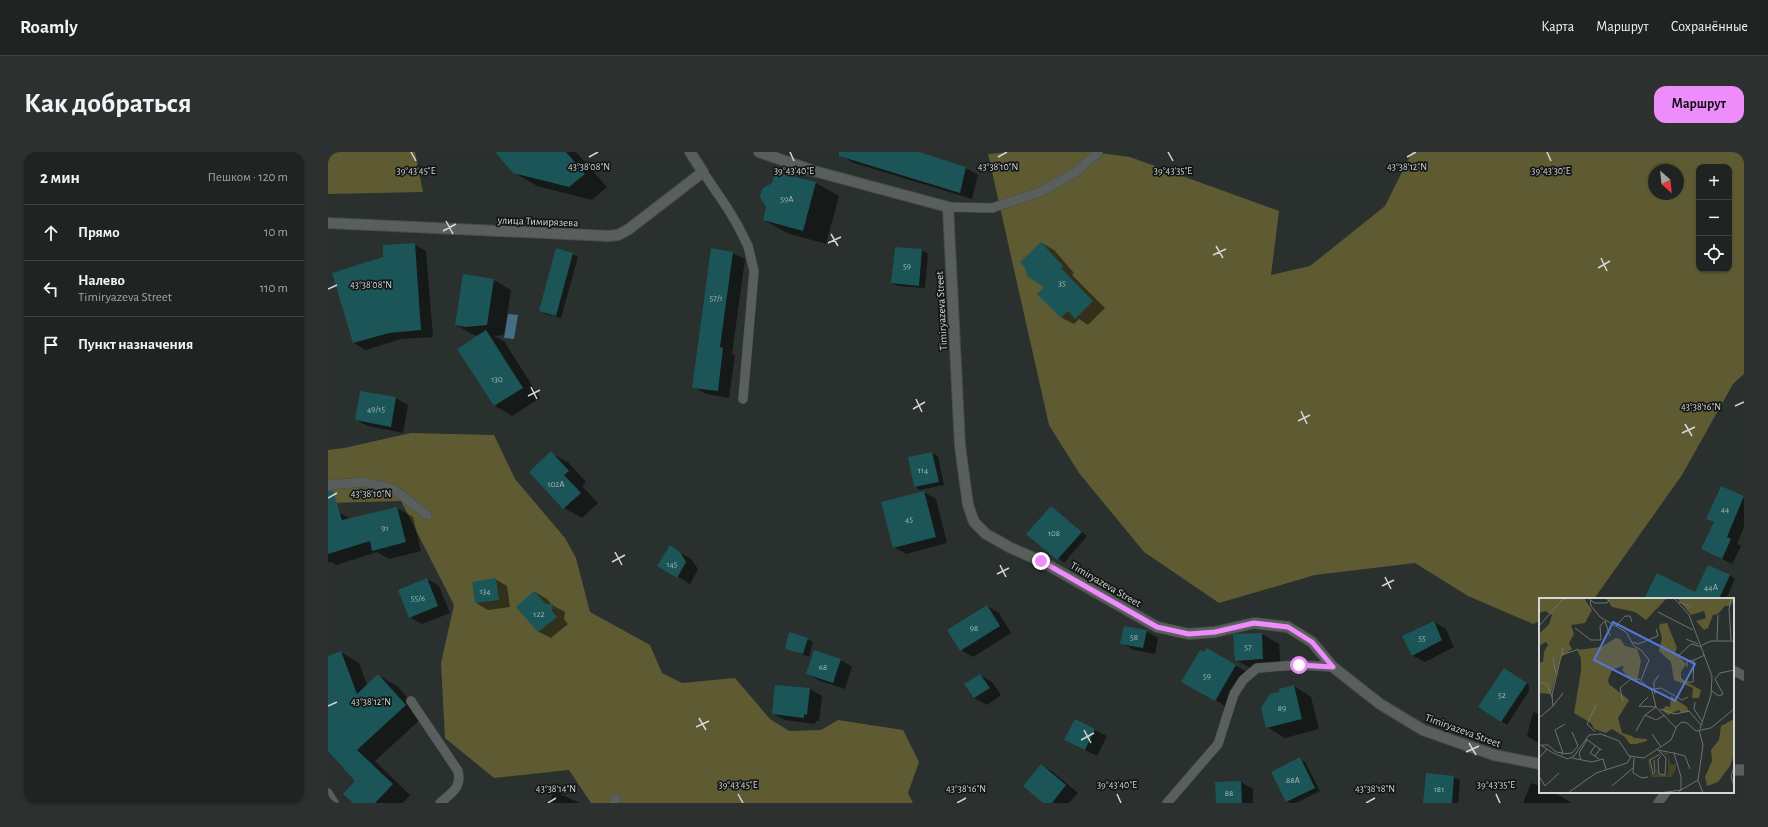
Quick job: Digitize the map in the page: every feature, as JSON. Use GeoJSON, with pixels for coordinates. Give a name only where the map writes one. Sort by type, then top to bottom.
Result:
{"type":"FeatureCollection","features":[{"type":"Feature","properties":{"kind":"street"},"geometry":{"type":"LineString","coordinates":[[690,152],[703,172]]}},
{"type":"Feature","properties":{"kind":"street"},"geometry":{"type":"LineString","coordinates":[[759,152],[814,171],[948,207]]}},
{"type":"Feature","properties":{"kind":"street","name":"улица Тимирязева"},"geometry":{"type":"LineString","coordinates":[[328,223],[609,236],[618,235],[629,229],[703,172]]}},
{"type":"Feature","properties":{"kind":"street","name":"Timiryazeva Street"},"geometry":{"type":"LineString","coordinates":[[948,207],[960,446],[968,505],[974,522],[986,534],[1011,548],[1041,561],[1157,627],[1189,634],[1215,632],[1254,623],[1288,627],[1312,642],[1333,667],[1380,704],[1423,730],[1494,755],[1539,764]]}},
{"type":"Feature","properties":{"kind":"lane"},"geometry":{"type":"LineString","coordinates":[[948,207],[992,208],[1040,192],[1076,172],[1098,152]]}},
{"type":"Feature","properties":{"kind":"lane"},"geometry":{"type":"LineString","coordinates":[[703,172],[738,226],[748,246],[754,271],[743,399]]}},
{"type":"Feature","properties":{"kind":"lane"},"geometry":{"type":"LineString","coordinates":[[328,485],[364,482],[393,489],[427,515]]}},
{"type":"Feature","properties":{"kind":"lane"},"geometry":{"type":"LineString","coordinates":[[1167,803],[1218,744],[1234,694],[1242,680],[1257,668],[1299,665],[1333,667]]}},
{"type":"Feature","properties":{"kind":"lane"},"geometry":{"type":"LineString","coordinates":[[1734,671],[1744,676]]}},
{"type":"Feature","properties":{"kind":"lane"},"geometry":{"type":"LineString","coordinates":[[411,701],[458,771],[460,779],[457,789],[440,803]]}},
{"type":"Feature","properties":{"kind":"lane"},"geometry":{"type":"LineString","coordinates":[[328,793],[334,803]]}},
{"type":"Feature","properties":{"kind":"lane"},"geometry":{"type":"LineString","coordinates":[[1658,803],[1665,793]]}},
{"type":"Feature","properties":{"kind":"shaded area"},"geometry":{"type":"Polygon","coordinates":[[[328,152],[415,152],[423,192],[328,194],[328,152]]]}},
{"type":"Feature","properties":{"kind":"shaded area"},"geometry":{"type":"Polygon","coordinates":[[[1010,152],[1093,152],[1130,157],[1279,211],[1271,275],[1310,266],[1385,206],[1412,152],[1744,152],[1744,374],[1733,384],[1682,475],[1595,598],[1539,598],[1539,621],[1533,624],[1468,596],[1415,563],[1315,575],[1219,603],[1144,552],[1079,473],[1049,425],[988,154],[1010,152]]]}},
{"type":"Feature","properties":{"kind":"shaded area"},"geometry":{"type":"Polygon","coordinates":[[[411,433],[494,435],[515,479],[565,538],[576,558],[590,612],[650,645],[662,673],[682,683],[735,678],[770,719],[789,731],[821,730],[838,720],[903,730],[919,762],[908,793],[913,803],[591,803],[569,770],[494,778],[445,738],[441,663],[454,605],[401,501],[328,503],[328,450],[344,448],[411,433]]]}},
{"type":"Feature","properties":{"kind":"water"},"geometry":{"type":"Polygon","coordinates":[[[508,314],[518,315],[514,339],[504,338],[508,314]]]}},
{"type":"Feature","properties":{"kind":"building"},"geometry":{"type":"Polygon","coordinates":[[[495,152],[566,152],[585,174],[569,187],[513,173],[495,152]]]}},
{"type":"Feature","properties":{"kind":"building"},"geometry":{"type":"Polygon","coordinates":[[[839,152],[919,152],[966,167],[960,193],[839,156],[839,152]]]}},
{"type":"Feature","properties":{"kind":"building"},"geometry":{"type":"Polygon","coordinates":[[[775,172],[816,182],[803,231],[763,220],[766,207],[760,197],[761,193],[763,188],[772,183],[775,172]]]}},
{"type":"Feature","properties":{"kind":"building"},"geometry":{"type":"Polygon","coordinates":[[[1041,242],[1063,266],[1061,268],[1093,301],[1075,319],[1068,311],[1061,318],[1037,294],[1044,287],[1028,277],[1025,268],[1020,262],[1041,242]]]}},
{"type":"Feature","properties":{"kind":"building"},"geometry":{"type":"Polygon","coordinates":[[[415,243],[421,330],[389,333],[353,343],[332,273],[383,257],[383,245],[415,243]]]}},
{"type":"Feature","properties":{"kind":"building"},"geometry":{"type":"Polygon","coordinates":[[[895,247],[922,249],[919,286],[891,283],[895,247]]]}},
{"type":"Feature","properties":{"kind":"building"},"geometry":{"type":"Polygon","coordinates":[[[556,248],[573,253],[556,316],[539,311],[556,248]]]}},
{"type":"Feature","properties":{"kind":"building"},"geometry":{"type":"Polygon","coordinates":[[[711,248],[733,252],[720,347],[723,348],[718,391],[692,388],[711,248]]]}},
{"type":"Feature","properties":{"kind":"building"},"geometry":{"type":"Polygon","coordinates":[[[463,274],[494,279],[487,325],[465,327],[455,325],[463,274]]]}},
{"type":"Feature","properties":{"kind":"building"},"geometry":{"type":"Polygon","coordinates":[[[486,330],[523,388],[494,406],[457,349],[486,330]]]}},
{"type":"Feature","properties":{"kind":"building"},"geometry":{"type":"Polygon","coordinates":[[[360,391],[396,397],[391,427],[355,420],[360,391]]]}},
{"type":"Feature","properties":{"kind":"building"},"geometry":{"type":"Polygon","coordinates":[[[551,451],[569,471],[564,475],[581,493],[563,509],[529,472],[551,451]]]}},
{"type":"Feature","properties":{"kind":"building"},"geometry":{"type":"Polygon","coordinates":[[[932,452],[939,482],[914,487],[908,457],[932,452]]]}},
{"type":"Feature","properties":{"kind":"building"},"geometry":{"type":"Polygon","coordinates":[[[1721,486],[1744,496],[1727,537],[1731,539],[1722,559],[1701,549],[1714,522],[1706,519],[1721,486]]]}},
{"type":"Feature","properties":{"kind":"building"},"geometry":{"type":"Polygon","coordinates":[[[328,491],[333,491],[342,520],[397,507],[406,542],[372,551],[370,541],[328,554],[328,491]]]}},
{"type":"Feature","properties":{"kind":"building"},"geometry":{"type":"Polygon","coordinates":[[[924,491],[936,537],[893,548],[881,502],[924,491]]]}},
{"type":"Feature","properties":{"kind":"building"},"geometry":{"type":"Polygon","coordinates":[[[1051,506],[1082,532],[1057,560],[1026,534],[1051,506]]]}},
{"type":"Feature","properties":{"kind":"building"},"geometry":{"type":"Polygon","coordinates":[[[670,545],[680,552],[686,562],[677,578],[657,566],[670,545]]]}},
{"type":"Feature","properties":{"kind":"building"},"geometry":{"type":"Polygon","coordinates":[[[1708,565],[1730,575],[1719,598],[1644,598],[1657,573],[1695,592],[1708,565]]]}},
{"type":"Feature","properties":{"kind":"building"},"geometry":{"type":"Polygon","coordinates":[[[427,578],[438,606],[409,618],[398,590],[427,578]]]}},
{"type":"Feature","properties":{"kind":"building"},"geometry":{"type":"Polygon","coordinates":[[[496,578],[499,600],[475,603],[472,582],[496,578]]]}},
{"type":"Feature","properties":{"kind":"building"},"geometry":{"type":"Polygon","coordinates":[[[534,591],[546,604],[553,604],[552,611],[557,617],[538,632],[516,607],[534,591]]]}},
{"type":"Feature","properties":{"kind":"building"},"geometry":{"type":"Polygon","coordinates":[[[987,605],[1000,626],[960,651],[947,630],[987,605]]]}},
{"type":"Feature","properties":{"kind":"building"},"geometry":{"type":"Polygon","coordinates":[[[1434,621],[1442,640],[1412,656],[1402,636],[1434,621]]]}},
{"type":"Feature","properties":{"kind":"building"},"geometry":{"type":"Polygon","coordinates":[[[1124,626],[1147,630],[1143,648],[1120,644],[1124,626]]]}},
{"type":"Feature","properties":{"kind":"building"},"geometry":{"type":"Polygon","coordinates":[[[789,632],[808,638],[803,654],[785,649],[789,632]]]}},
{"type":"Feature","properties":{"kind":"building"},"geometry":{"type":"Polygon","coordinates":[[[1262,633],[1263,659],[1235,661],[1233,634],[1262,633]]]}},
{"type":"Feature","properties":{"kind":"building"},"geometry":{"type":"Polygon","coordinates":[[[1207,648],[1236,665],[1215,701],[1181,682],[1200,650],[1204,652],[1207,648]]]}},
{"type":"Feature","properties":{"kind":"building"},"geometry":{"type":"Polygon","coordinates":[[[814,650],[841,659],[833,683],[806,674],[814,650]]]}},
{"type":"Feature","properties":{"kind":"building"},"geometry":{"type":"Polygon","coordinates":[[[341,651],[357,694],[378,674],[406,705],[357,750],[393,784],[375,803],[353,803],[343,794],[355,781],[328,751],[328,656],[341,651]]]}},
{"type":"Feature","properties":{"kind":"building"},"geometry":{"type":"Polygon","coordinates":[[[1504,668],[1527,683],[1501,722],[1478,707],[1504,668]]]}},
{"type":"Feature","properties":{"kind":"building"},"geometry":{"type":"Polygon","coordinates":[[[980,674],[990,688],[974,698],[964,684],[980,674]]]}},
{"type":"Feature","properties":{"kind":"building"},"geometry":{"type":"Polygon","coordinates":[[[775,685],[810,688],[807,715],[804,714],[804,718],[772,714],[775,685]]]}},
{"type":"Feature","properties":{"kind":"building"},"geometry":{"type":"Polygon","coordinates":[[[1294,685],[1302,719],[1266,728],[1261,708],[1270,694],[1279,692],[1279,689],[1294,685]]]}},
{"type":"Feature","properties":{"kind":"building"},"geometry":{"type":"Polygon","coordinates":[[[1075,719],[1095,729],[1085,750],[1064,740],[1075,719]]]}},
{"type":"Feature","properties":{"kind":"building"},"geometry":{"type":"Polygon","coordinates":[[[1300,757],[1315,788],[1286,802],[1271,772],[1300,757]]]}},
{"type":"Feature","properties":{"kind":"building"},"geometry":{"type":"Polygon","coordinates":[[[1041,764],[1066,785],[1052,803],[1043,803],[1023,786],[1041,764]]]}},
{"type":"Feature","properties":{"kind":"building"},"geometry":{"type":"Polygon","coordinates":[[[1426,773],[1454,776],[1452,803],[1423,803],[1426,773]]]}},
{"type":"Feature","properties":{"kind":"building"},"geometry":{"type":"Polygon","coordinates":[[[1241,781],[1242,803],[1216,803],[1215,782],[1241,781]]]}},
{"type":"Feature","properties":{"kind":"route"},"geometry":{"type":"LineString","coordinates":[[1041,561],[1157,627],[1189,634],[1215,632],[1254,623],[1288,627],[1312,642],[1333,667],[1299,665]]}}]}
